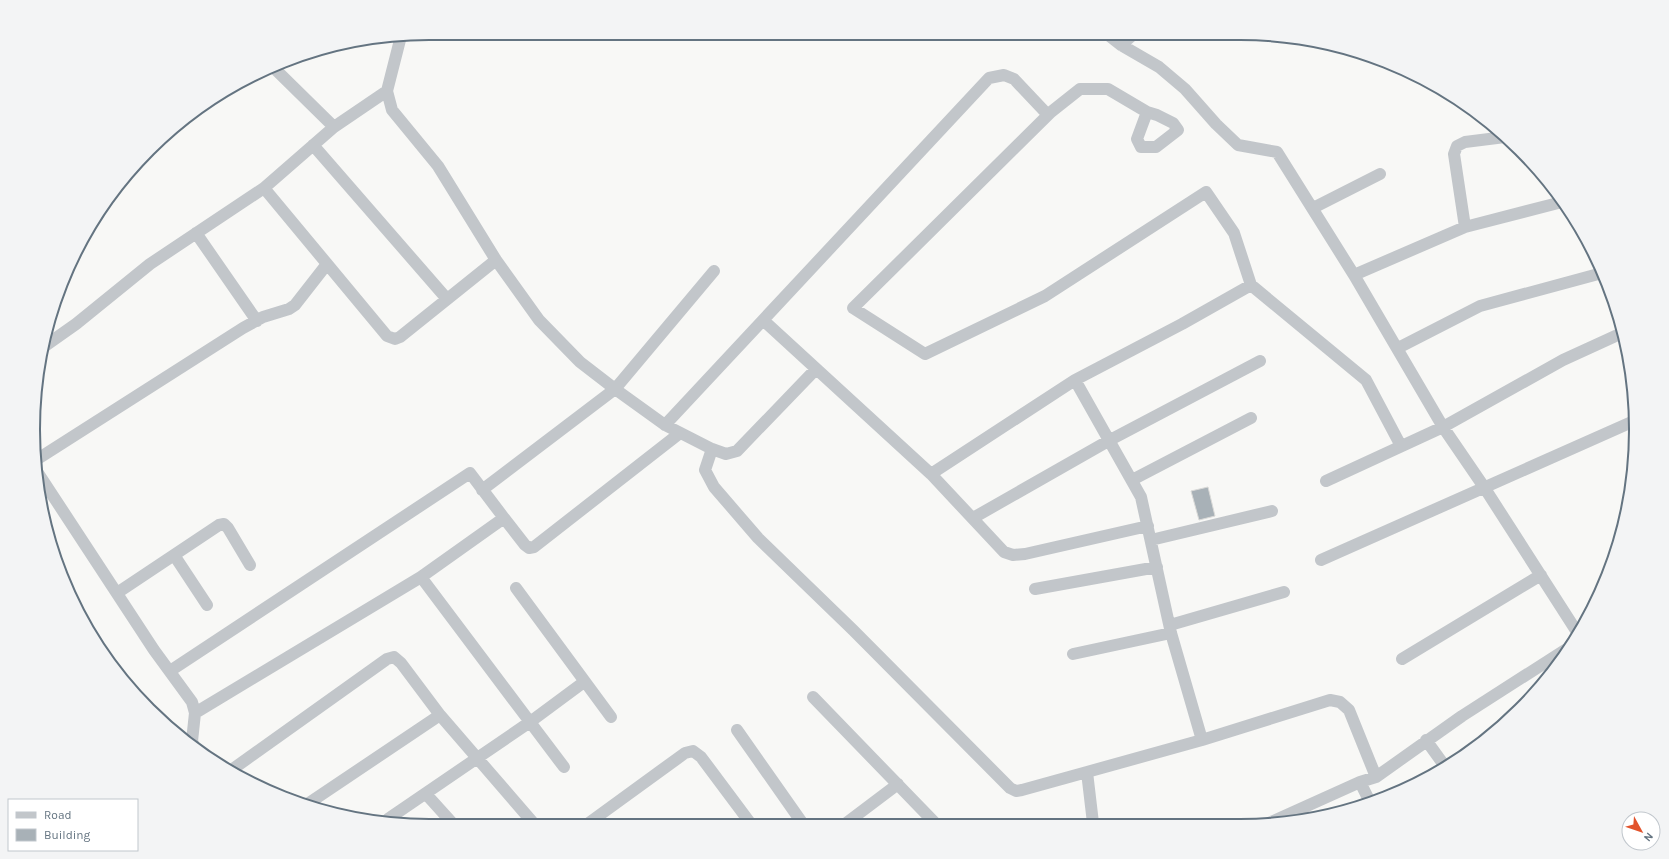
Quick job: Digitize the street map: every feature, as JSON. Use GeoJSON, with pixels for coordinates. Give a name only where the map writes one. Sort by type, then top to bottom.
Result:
{"type":"FeatureCollection","features":[{"type":"Feature","properties":{"kind":"street"},"geometry":{"type":"LineString","coordinates":[[1114,40],[1120,45],[1159,67],[1186,89],[1216,124],[1238,145],[1278,152],[1398,348],[1443,427],[1484,487],[1574,628]]}},
{"type":"Feature","properties":{"kind":"street"},"geometry":{"type":"LineString","coordinates":[[1120,45],[1126,40]]}},
{"type":"Feature","properties":{"kind":"street"},"geometry":{"type":"LineString","coordinates":[[400,41],[387,91],[392,110],[438,166],[496,260],[539,320],[580,362],[614,389],[665,425],[712,449],[726,454],[737,451],[816,369]]}},
{"type":"Feature","properties":{"kind":"street"},"geometry":{"type":"LineString","coordinates":[[277,71],[334,127]]}},
{"type":"Feature","properties":{"kind":"street"},"geometry":{"type":"LineString","coordinates":[[665,425],[989,78],[1004,75],[1014,79],[1048,115]]}},
{"type":"Feature","properties":{"kind":"street"},"geometry":{"type":"LineString","coordinates":[[1148,112],[1108,89],[1080,89],[1048,115],[852,308],[925,354],[1045,296],[1206,192],[1234,233],[1251,284],[1366,380],[1401,446]]}},
{"type":"Feature","properties":{"kind":"street"},"geometry":{"type":"LineString","coordinates":[[50,343],[76,324],[150,264],[264,188],[334,127],[387,91]]}},
{"type":"Feature","properties":{"kind":"street"},"geometry":{"type":"LineString","coordinates":[[1465,228],[1454,154],[1457,146],[1465,142],[1497,138]]}},
{"type":"Feature","properties":{"kind":"street"},"geometry":{"type":"LineString","coordinates":[[313,145],[447,299]]}},
{"type":"Feature","properties":{"kind":"street"},"geometry":{"type":"LineString","coordinates":[[1313,208],[1380,174]]}},
{"type":"Feature","properties":{"kind":"street"},"geometry":{"type":"LineString","coordinates":[[264,188],[387,336],[395,339],[400,337],[496,260]]}},
{"type":"Feature","properties":{"kind":"street"},"geometry":{"type":"LineString","coordinates":[[1354,275],[1465,228],[1557,203]]}},
{"type":"Feature","properties":{"kind":"street"},"geometry":{"type":"LineString","coordinates":[[196,233],[257,321]]}},
{"type":"Feature","properties":{"kind":"street"},"geometry":{"type":"LineString","coordinates":[[41,457],[257,321],[295,306],[327,264]]}},
{"type":"Feature","properties":{"kind":"street"},"geometry":{"type":"LineString","coordinates":[[482,490],[614,389],[714,270]]}},
{"type":"Feature","properties":{"kind":"street"},"geometry":{"type":"LineString","coordinates":[[1398,348],[1480,306],[1597,274]]}},
{"type":"Feature","properties":{"kind":"street"},"geometry":{"type":"LineString","coordinates":[[931,474],[1075,380],[1182,324],[1251,284]]}},
{"type":"Feature","properties":{"kind":"street"},"geometry":{"type":"LineString","coordinates":[[763,320],[931,474],[1004,552],[1013,555],[1025,554],[1148,526]]}},
{"type":"Feature","properties":{"kind":"street"},"geometry":{"type":"LineString","coordinates":[[1326,481],[1443,427],[1563,360],[1617,335]]}},
{"type":"Feature","properties":{"kind":"street"},"geometry":{"type":"LineString","coordinates":[[973,518],[1110,440],[1260,360]]}},
{"type":"Feature","properties":{"kind":"street"},"geometry":{"type":"LineString","coordinates":[[1075,380],[1141,497],[1171,629],[1202,740]]}},
{"type":"Feature","properties":{"kind":"street"},"geometry":{"type":"LineString","coordinates":[[1132,480],[1251,418]]}},
{"type":"Feature","properties":{"kind":"street"},"geometry":{"type":"LineString","coordinates":[[1321,560],[1629,423]]}},
{"type":"Feature","properties":{"kind":"street"},"geometry":{"type":"LineString","coordinates":[[170,671],[470,473],[525,545],[529,548],[534,548],[680,433]]}},
{"type":"Feature","properties":{"kind":"street"},"geometry":{"type":"LineString","coordinates":[[712,449],[705,470],[714,487],[758,538],[853,630],[1010,788],[1016,791],[1202,740],[1330,700],[1340,702],[1349,710],[1376,777]]}},
{"type":"Feature","properties":{"kind":"street"},"geometry":{"type":"LineString","coordinates":[[43,481],[154,650],[192,702],[194,713],[192,739]]}},
{"type":"Feature","properties":{"kind":"street"},"geometry":{"type":"LineString","coordinates":[[1151,540],[1272,511]]}},
{"type":"Feature","properties":{"kind":"street"},"geometry":{"type":"LineString","coordinates":[[194,713],[421,577],[504,518]]}},
{"type":"Feature","properties":{"kind":"street"},"geometry":{"type":"LineString","coordinates":[[117,593],[220,525],[224,524],[228,528],[250,565]]}},
{"type":"Feature","properties":{"kind":"street"},"geometry":{"type":"LineString","coordinates":[[174,555],[207,605]]}},
{"type":"Feature","properties":{"kind":"street"},"geometry":{"type":"LineString","coordinates":[[1035,589],[1157,568]]}},
{"type":"Feature","properties":{"kind":"street"},"geometry":{"type":"LineString","coordinates":[[1402,659],[1541,575]]}},
{"type":"Feature","properties":{"kind":"street"},"geometry":{"type":"LineString","coordinates":[[421,577],[564,767]]}},
{"type":"Feature","properties":{"kind":"street"},"geometry":{"type":"LineString","coordinates":[[516,588],[584,682],[611,716]]}},
{"type":"Feature","properties":{"kind":"street"},"geometry":{"type":"LineString","coordinates":[[1073,654],[1171,629],[1284,592]]}},
{"type":"Feature","properties":{"kind":"street"},"geometry":{"type":"LineString","coordinates":[[1306,813],[1360,782],[1376,777],[1426,740],[1557,655]]}},
{"type":"Feature","properties":{"kind":"street"},"geometry":{"type":"LineString","coordinates":[[235,767],[387,659],[394,657],[401,662],[440,715],[530,819]]}},
{"type":"Feature","properties":{"kind":"street"},"geometry":{"type":"LineString","coordinates":[[393,817],[530,722],[584,682]]}},
{"type":"Feature","properties":{"kind":"street"},"geometry":{"type":"LineString","coordinates":[[813,697],[931,819]]}},
{"type":"Feature","properties":{"kind":"street"},"geometry":{"type":"LineString","coordinates":[[312,801],[440,715]]}},
{"type":"Feature","properties":{"kind":"street"},"geometry":{"type":"LineString","coordinates":[[737,730],[799,819]]}},
{"type":"Feature","properties":{"kind":"street"},"geometry":{"type":"LineString","coordinates":[[1426,740],[1442,762]]}},
{"type":"Feature","properties":{"kind":"street"},"geometry":{"type":"LineString","coordinates":[[594,819],[685,753],[693,751],[701,757],[747,819]]}},
{"type":"Feature","properties":{"kind":"street"},"geometry":{"type":"LineString","coordinates":[[1086,772],[1092,819]]}},
{"type":"Feature","properties":{"kind":"street"},"geometry":{"type":"LineString","coordinates":[[1360,782],[1368,797]]}},
{"type":"Feature","properties":{"kind":"street"},"geometry":{"type":"LineString","coordinates":[[852,819],[898,784]]}},
{"type":"Feature","properties":{"kind":"street"},"geometry":{"type":"LineString","coordinates":[[426,794],[449,819]]}},
{"type":"Feature","properties":{"kind":"building"},"geometry":{"type":"Polygon","coordinates":[[[1208,487],[1215,516],[1199,520],[1191,491],[1208,487]]]}}]}
